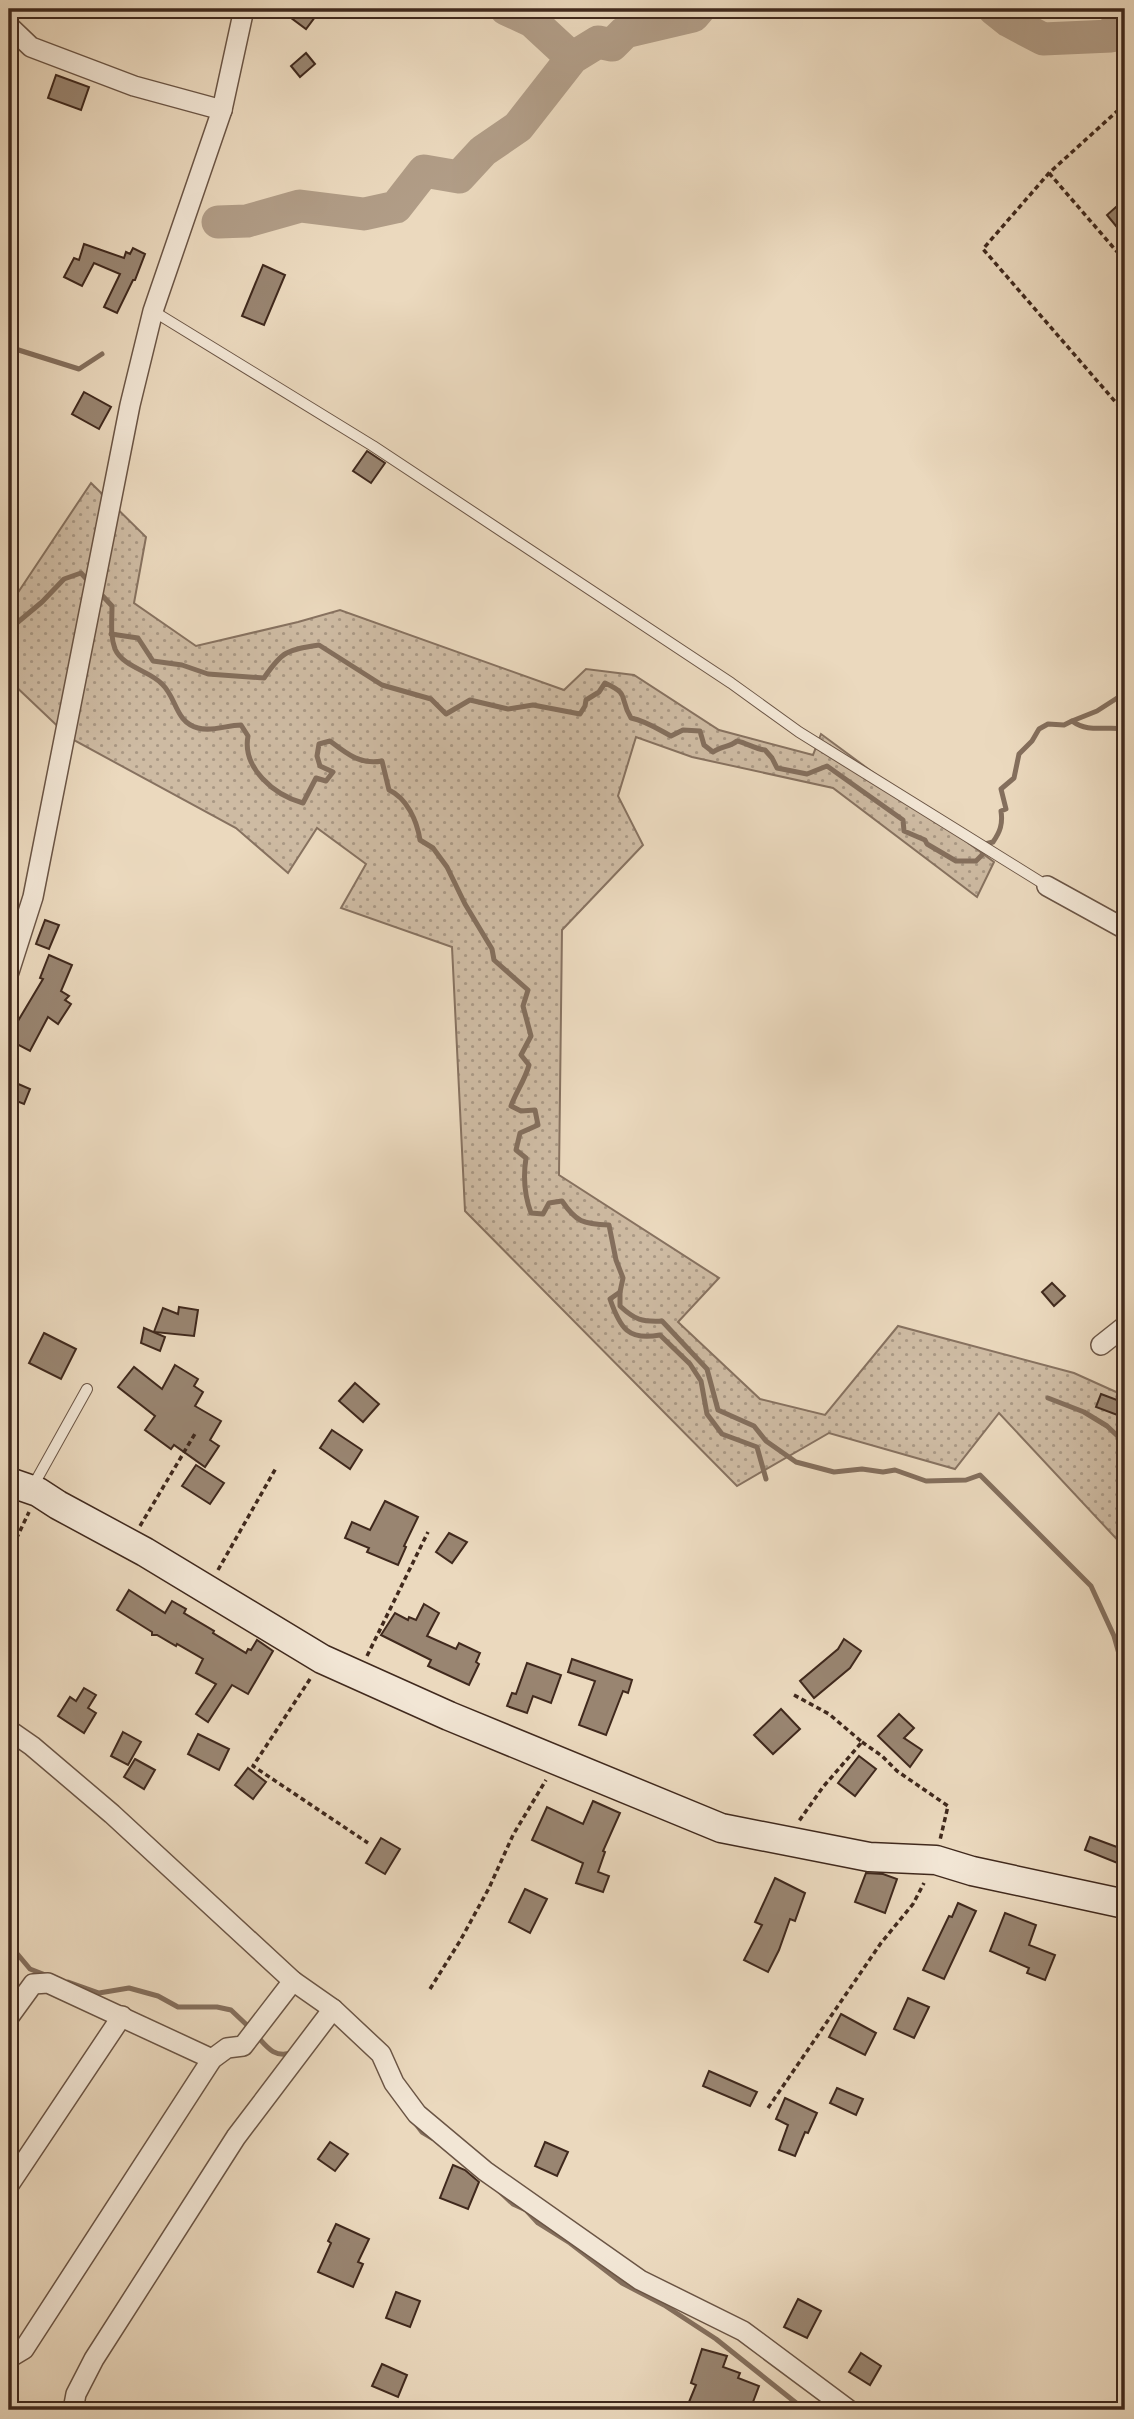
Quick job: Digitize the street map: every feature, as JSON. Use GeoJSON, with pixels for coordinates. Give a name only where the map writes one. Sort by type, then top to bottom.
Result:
{"type":"FeatureCollection","features":[{"type":"Feature","properties":{"kind":"street"},"geometry":{"type":"LineString","coordinates":[[9,972],[33,897],[130,405],[153,311],[222,110],[244,9]]}},
{"type":"Feature","properties":{"kind":"street"},"geometry":{"type":"LineString","coordinates":[[9,26],[31,47],[134,86],[222,110]]}},
{"type":"Feature","properties":{"kind":"street"},"geometry":{"type":"LineString","coordinates":[[1047,886],[1125,929]]}},
{"type":"Feature","properties":{"kind":"street"},"geometry":{"type":"LineString","coordinates":[[1101,1345],[1125,1326]]}},
{"type":"Feature","properties":{"kind":"street"},"geometry":{"type":"LineString","coordinates":[[26,1488],[129,1544],[322,1659],[721,1828],[869,1857],[936,1860],[972,1871],[1125,1904]]}},
{"type":"Feature","properties":{"kind":"street"},"geometry":{"type":"LineString","coordinates":[[9,1730],[32,1746],[112,1814],[293,1981],[333,2009],[381,2054],[394,2083],[417,2113],[485,2171],[640,2280],[743,2331],[849,2410]]}},
{"type":"Feature","properties":{"kind":"street"},"geometry":{"type":"LineString","coordinates":[[9,2358],[23,2349],[212,2059],[227,2048],[243,2046],[293,1981]]}},
{"type":"Feature","properties":{"kind":"street"},"geometry":{"type":"LineString","coordinates":[[9,2017],[33,1984],[48,1983],[212,2059]]}},
{"type":"Feature","properties":{"kind":"street"},"geometry":{"type":"LineString","coordinates":[[73,2410],[76,2394],[94,2359],[236,2137],[333,2009]]}},
{"type":"Feature","properties":{"kind":"street"},"geometry":{"type":"LineString","coordinates":[[9,2185],[122,2016]]}},
{"type":"Feature","properties":{"kind":"lane"},"geometry":{"type":"LineString","coordinates":[[153,311],[373,446],[731,683],[799,732],[1047,886]]}},
{"type":"Feature","properties":{"kind":"lane"},"geometry":{"type":"LineString","coordinates":[[26,1488],[87,1389]]}},
{"type":"Feature","properties":{"kind":"path"},"geometry":{"type":"LineString","coordinates":[[1125,104],[1049,173],[983,249],[1125,413]]}},
{"type":"Feature","properties":{"kind":"path"},"geometry":{"type":"LineString","coordinates":[[1049,173],[1125,261]]}},
{"type":"Feature","properties":{"kind":"path"},"geometry":{"type":"LineString","coordinates":[[129,1544],[196,1432]]}},
{"type":"Feature","properties":{"kind":"path"},"geometry":{"type":"LineString","coordinates":[[207,1590],[276,1468]]}},
{"type":"Feature","properties":{"kind":"path"},"geometry":{"type":"LineString","coordinates":[[9,1554],[26,1488]]}},
{"type":"Feature","properties":{"kind":"path"},"geometry":{"type":"LineString","coordinates":[[358,1675],[428,1532]]}},
{"type":"Feature","properties":{"kind":"path"},"geometry":{"type":"LineString","coordinates":[[322,1659],[253,1766],[368,1843]]}},
{"type":"Feature","properties":{"kind":"path"},"geometry":{"type":"LineString","coordinates":[[768,2108],[881,1943],[913,1904],[936,1860],[948,1806],[897,1771],[829,1714],[794,1695]]}},
{"type":"Feature","properties":{"kind":"path"},"geometry":{"type":"LineString","coordinates":[[793,1842],[792,1831],[822,1787],[862,1742]]}},
{"type":"Feature","properties":{"kind":"path"},"geometry":{"type":"LineString","coordinates":[[430,1989],[489,1888],[513,1835],[558,1761]]}},
{"type":"Feature","properties":{"kind":"shaded area"},"geometry":{"type":"Polygon","coordinates":[[[91,483],[146,537],[134,603],[196,646],[340,610],[564,690],[586,669],[634,675],[719,730],[813,755],[821,734],[994,862],[977,897],[833,788],[692,757],[636,737],[618,796],[643,845],[562,930],[559,1175],[719,1278],[678,1322],[760,1399],[825,1415],[898,1326],[1074,1373],[1125,1396],[1125,1548],[999,1413],[955,1469],[829,1433],[737,1486],[465,1211],[452,947],[341,908],[366,864],[317,828],[288,873],[236,828],[70,738],[9,680],[9,606],[91,483]]]}},
{"type":"Feature","properties":{"kind":"building"},"geometry":{"type":"Polygon","coordinates":[[[279,9],[321,9],[306,29],[279,9]]]}},
{"type":"Feature","properties":{"kind":"building"},"geometry":{"type":"Polygon","coordinates":[[[306,53],[315,64],[300,77],[291,66],[306,53]]]}},
{"type":"Feature","properties":{"kind":"building"},"geometry":{"type":"Polygon","coordinates":[[[56,75],[89,87],[81,110],[48,98],[56,75]]]}},
{"type":"Feature","properties":{"kind":"building"},"geometry":{"type":"Polygon","coordinates":[[[1125,199],[1125,237],[1107,215],[1125,199]]]}},
{"type":"Feature","properties":{"kind":"building"},"geometry":{"type":"Polygon","coordinates":[[[84,244],[124,258],[126,252],[130,254],[133,248],[145,254],[135,280],[117,313],[104,307],[120,274],[94,263],[82,286],[64,277],[74,258],[79,260],[84,244]]]}},
{"type":"Feature","properties":{"kind":"building"},"geometry":{"type":"Polygon","coordinates":[[[263,265],[285,275],[264,325],[242,316],[263,265]]]}},
{"type":"Feature","properties":{"kind":"building"},"geometry":{"type":"Polygon","coordinates":[[[84,392],[111,407],[99,429],[72,414],[84,392]]]}},
{"type":"Feature","properties":{"kind":"building"},"geometry":{"type":"Polygon","coordinates":[[[367,451],[385,463],[371,483],[353,471],[367,451]]]}},
{"type":"Feature","properties":{"kind":"building"},"geometry":{"type":"Polygon","coordinates":[[[45,920],[59,925],[49,949],[36,944],[45,920]]]}},
{"type":"Feature","properties":{"kind":"building"},"geometry":{"type":"Polygon","coordinates":[[[49,955],[72,965],[61,991],[69,996],[65,1000],[71,1004],[58,1024],[48,1017],[30,1051],[9,1040],[9,1036],[43,979],[40,978],[49,955]]]}},
{"type":"Feature","properties":{"kind":"building"},"geometry":{"type":"Polygon","coordinates":[[[16,1083],[30,1089],[24,1104],[9,1098],[16,1083]]]}},
{"type":"Feature","properties":{"kind":"building"},"geometry":{"type":"Polygon","coordinates":[[[1052,1283],[1065,1296],[1054,1306],[1042,1292],[1052,1283]]]}},
{"type":"Feature","properties":{"kind":"building"},"geometry":{"type":"Polygon","coordinates":[[[179,1307],[198,1310],[194,1336],[154,1332],[163,1308],[178,1314],[179,1307]]]}},
{"type":"Feature","properties":{"kind":"building"},"geometry":{"type":"Polygon","coordinates":[[[144,1328],[165,1337],[160,1351],[141,1343],[144,1328]]]}},
{"type":"Feature","properties":{"kind":"building"},"geometry":{"type":"Polygon","coordinates":[[[44,1333],[76,1349],[61,1379],[29,1363],[44,1333]]]}},
{"type":"Feature","properties":{"kind":"building"},"geometry":{"type":"Polygon","coordinates":[[[175,1365],[198,1379],[194,1386],[203,1392],[195,1406],[221,1421],[210,1440],[219,1446],[205,1467],[174,1445],[171,1449],[145,1430],[155,1416],[118,1387],[134,1367],[162,1389],[175,1365]]]}},
{"type":"Feature","properties":{"kind":"building"},"geometry":{"type":"Polygon","coordinates":[[[355,1383],[379,1404],[363,1422],[339,1401],[355,1383]]]}},
{"type":"Feature","properties":{"kind":"building"},"geometry":{"type":"Polygon","coordinates":[[[1101,1394],[1125,1403],[1120,1416],[1096,1407],[1101,1394]]]}},
{"type":"Feature","properties":{"kind":"building"},"geometry":{"type":"Polygon","coordinates":[[[332,1430],[362,1450],[350,1469],[320,1448],[332,1430]]]}},
{"type":"Feature","properties":{"kind":"building"},"geometry":{"type":"Polygon","coordinates":[[[196,1465],[224,1483],[210,1504],[182,1486],[196,1465]]]}},
{"type":"Feature","properties":{"kind":"building"},"geometry":{"type":"Polygon","coordinates":[[[385,1501],[418,1517],[398,1565],[367,1552],[369,1548],[345,1538],[352,1522],[370,1530],[385,1501]]]}},
{"type":"Feature","properties":{"kind":"building"},"geometry":{"type":"Polygon","coordinates":[[[449,1533],[467,1542],[452,1563],[436,1552],[449,1533]]]}},
{"type":"Feature","properties":{"kind":"building"},"geometry":{"type":"Polygon","coordinates":[[[129,1590],[165,1613],[172,1601],[186,1609],[184,1613],[246,1653],[257,1640],[273,1651],[248,1694],[232,1685],[208,1722],[196,1714],[216,1684],[196,1673],[203,1659],[177,1644],[176,1646],[152,1635],[152,1632],[117,1610],[129,1590]]]}},
{"type":"Feature","properties":{"kind":"building"},"geometry":{"type":"Polygon","coordinates":[[[424,1604],[439,1613],[427,1636],[456,1649],[459,1643],[480,1653],[476,1662],[479,1664],[469,1685],[428,1666],[431,1660],[381,1635],[395,1613],[408,1620],[409,1617],[416,1620],[424,1604]]]}},
{"type":"Feature","properties":{"kind":"building"},"geometry":{"type":"Polygon","coordinates":[[[844,1639],[861,1651],[850,1668],[814,1698],[800,1681],[838,1649],[844,1639]]]}},
{"type":"Feature","properties":{"kind":"building"},"geometry":{"type":"Polygon","coordinates":[[[572,1659],[632,1680],[628,1693],[623,1691],[606,1735],[579,1725],[595,1681],[568,1672],[572,1659]]]}},
{"type":"Feature","properties":{"kind":"building"},"geometry":{"type":"Polygon","coordinates":[[[527,1663],[561,1675],[551,1703],[533,1696],[527,1713],[507,1706],[512,1693],[516,1694],[527,1663]]]}},
{"type":"Feature","properties":{"kind":"building"},"geometry":{"type":"Polygon","coordinates":[[[84,1688],[96,1695],[88,1708],[96,1713],[84,1733],[58,1716],[70,1697],[76,1701],[84,1688]]]}},
{"type":"Feature","properties":{"kind":"building"},"geometry":{"type":"Polygon","coordinates":[[[781,1709],[800,1729],[773,1754],[754,1735],[781,1709]]]}},
{"type":"Feature","properties":{"kind":"building"},"geometry":{"type":"Polygon","coordinates":[[[899,1714],[914,1728],[904,1738],[922,1750],[910,1767],[878,1736],[899,1714]]]}},
{"type":"Feature","properties":{"kind":"building"},"geometry":{"type":"Polygon","coordinates":[[[123,1732],[141,1742],[128,1765],[111,1756],[123,1732]]]}},
{"type":"Feature","properties":{"kind":"building"},"geometry":{"type":"Polygon","coordinates":[[[198,1734],[229,1749],[219,1770],[188,1754],[198,1734]]]}},
{"type":"Feature","properties":{"kind":"building"},"geometry":{"type":"Polygon","coordinates":[[[859,1756],[876,1769],[855,1796],[838,1783],[859,1756]]]}},
{"type":"Feature","properties":{"kind":"building"},"geometry":{"type":"Polygon","coordinates":[[[135,1759],[155,1770],[144,1789],[124,1777],[135,1759]]]}},
{"type":"Feature","properties":{"kind":"building"},"geometry":{"type":"Polygon","coordinates":[[[248,1768],[266,1782],[253,1799],[235,1785],[248,1768]]]}},
{"type":"Feature","properties":{"kind":"building"},"geometry":{"type":"Polygon","coordinates":[[[593,1801],[620,1813],[603,1851],[605,1852],[598,1872],[609,1876],[603,1892],[576,1883],[583,1863],[532,1840],[547,1807],[583,1824],[593,1801]]]}},
{"type":"Feature","properties":{"kind":"building"},"geometry":{"type":"Polygon","coordinates":[[[1090,1837],[1125,1850],[1125,1866],[1085,1850],[1090,1837]]]}},
{"type":"Feature","properties":{"kind":"building"},"geometry":{"type":"Polygon","coordinates":[[[381,1838],[400,1849],[385,1874],[366,1863],[381,1838]]]}},
{"type":"Feature","properties":{"kind":"building"},"geometry":{"type":"Polygon","coordinates":[[[866,1873],[883,1874],[897,1879],[885,1913],[855,1902],[866,1873]]]}},
{"type":"Feature","properties":{"kind":"building"},"geometry":{"type":"Polygon","coordinates":[[[775,1878],[805,1893],[795,1921],[790,1919],[768,1972],[744,1960],[762,1925],[755,1922],[775,1878]]]}},
{"type":"Feature","properties":{"kind":"building"},"geometry":{"type":"Polygon","coordinates":[[[525,1889],[547,1899],[530,1933],[509,1922],[525,1889]]]}},
{"type":"Feature","properties":{"kind":"building"},"geometry":{"type":"Polygon","coordinates":[[[958,1903],[976,1911],[944,1979],[923,1970],[958,1903]]]}},
{"type":"Feature","properties":{"kind":"building"},"geometry":{"type":"Polygon","coordinates":[[[1005,1913],[1036,1925],[1029,1945],[1055,1955],[1045,1980],[1027,1973],[1029,1968],[990,1951],[1005,1913]]]}},
{"type":"Feature","properties":{"kind":"building"},"geometry":{"type":"Polygon","coordinates":[[[908,1998],[929,2007],[914,2038],[894,2029],[908,1998]]]}},
{"type":"Feature","properties":{"kind":"building"},"geometry":{"type":"Polygon","coordinates":[[[841,2014],[876,2033],[865,2055],[829,2037],[841,2014]]]}},
{"type":"Feature","properties":{"kind":"building"},"geometry":{"type":"Polygon","coordinates":[[[709,2071],[757,2092],[750,2106],[703,2086],[709,2071]]]}},
{"type":"Feature","properties":{"kind":"building"},"geometry":{"type":"Polygon","coordinates":[[[837,2088],[863,2099],[856,2115],[830,2103],[837,2088]]]}},
{"type":"Feature","properties":{"kind":"building"},"geometry":{"type":"Polygon","coordinates":[[[785,2098],[817,2113],[795,2156],[779,2150],[788,2125],[776,2119],[785,2098]]]}},
{"type":"Feature","properties":{"kind":"building"},"geometry":{"type":"Polygon","coordinates":[[[330,2142],[348,2154],[335,2171],[318,2159],[330,2142]]]}},
{"type":"Feature","properties":{"kind":"building"},"geometry":{"type":"Polygon","coordinates":[[[545,2142],[568,2152],[557,2176],[535,2166],[545,2142]]]}},
{"type":"Feature","properties":{"kind":"building"},"geometry":{"type":"Polygon","coordinates":[[[453,2165],[465,2170],[479,2182],[468,2209],[440,2198],[453,2165]]]}},
{"type":"Feature","properties":{"kind":"building"},"geometry":{"type":"Polygon","coordinates":[[[336,2224],[369,2239],[358,2262],[363,2264],[353,2287],[318,2272],[336,2224]]]}},
{"type":"Feature","properties":{"kind":"building"},"geometry":{"type":"Polygon","coordinates":[[[396,2292],[420,2301],[410,2327],[386,2318],[396,2292]]]}},
{"type":"Feature","properties":{"kind":"building"},"geometry":{"type":"Polygon","coordinates":[[[798,2299],[821,2311],[807,2338],[784,2327],[798,2299]]]}},
{"type":"Feature","properties":{"kind":"building"},"geometry":{"type":"Polygon","coordinates":[[[702,2349],[727,2356],[723,2367],[740,2373],[738,2378],[759,2386],[750,2410],[730,2403],[727,2410],[709,2410],[689,2402],[696,2385],[691,2383],[702,2349]]]}},
{"type":"Feature","properties":{"kind":"building"},"geometry":{"type":"Polygon","coordinates":[[[861,2353],[881,2366],[870,2385],[849,2372],[861,2353]]]}},
{"type":"Feature","properties":{"kind":"building"},"geometry":{"type":"Polygon","coordinates":[[[382,2364],[407,2375],[398,2397],[372,2386],[382,2364]]]}},
{"type":"Feature","properties":{"kind":"waterway"},"geometry":{"type":"LineString","coordinates":[[506,9],[532,21],[572,58]]}},
{"type":"Feature","properties":{"kind":"waterway"},"geometry":{"type":"LineString","coordinates":[[218,222],[247,221],[300,206],[364,214],[396,207],[424,171],[459,177],[483,151],[518,127],[572,58],[598,42],[612,45],[625,32],[693,16],[699,9]]}},
{"type":"Feature","properties":{"kind":"waterway"},"geometry":{"type":"LineString","coordinates":[[994,9],[1009,21],[1043,39],[1111,36],[1125,11]]}},
{"type":"Feature","properties":{"kind":"waterway"},"geometry":{"type":"LineString","coordinates":[[9,347],[79,369],[102,354]]}},
{"type":"Feature","properties":{"kind":"waterway"},"geometry":{"type":"LineString","coordinates":[[18,622],[64,579],[81,573],[90,583]]}},
{"type":"Feature","properties":{"kind":"waterway"},"geometry":{"type":"LineString","coordinates":[[99,592],[112,606],[112,639],[119,655],[130,665],[162,684],[180,715],[190,725],[209,729],[241,725],[248,736],[247,748],[255,769],[281,794],[303,803],[316,778],[326,781],[333,772],[320,766],[317,756],[319,744],[330,741],[360,760],[382,761],[389,790],[401,799],[410,811],[420,840],[433,848],[447,867],[492,949],[494,960],[528,990],[523,1006],[531,1036],[521,1055],[529,1065],[511,1106],[521,1111],[535,1110],[538,1125],[520,1133],[516,1150],[526,1158],[525,1186],[531,1213],[543,1214],[549,1203],[562,1201],[576,1218],[593,1224],[609,1225],[616,1260],[623,1278],[620,1292],[610,1299],[622,1325],[640,1336],[660,1335],[690,1364],[701,1381],[707,1414],[722,1434],[757,1447],[766,1479]]}},
{"type":"Feature","properties":{"kind":"waterway"},"geometry":{"type":"LineString","coordinates":[[111,634],[138,638],[153,661],[182,665],[208,674],[264,678],[286,653],[319,645],[382,685],[431,699],[446,714],[470,700],[508,709],[533,705],[580,714],[586,700],[599,692],[605,683],[621,694],[631,718],[671,736],[683,730],[700,731],[704,745],[713,752],[737,741],[765,750],[777,768],[807,774],[827,766],[903,820],[904,831],[925,840],[927,844],[956,861],[976,861],[982,855],[985,844],[993,842],[1001,824],[1001,811],[1006,809],[1001,789],[1014,778],[1019,754],[1039,729],[1048,724],[1064,725],[1072,721],[1084,727],[1125,729]]}},
{"type":"Feature","properties":{"kind":"waterway"},"geometry":{"type":"LineString","coordinates":[[1072,721],[1097,711],[1125,693]]}},
{"type":"Feature","properties":{"kind":"waterway"},"geometry":{"type":"LineString","coordinates":[[620,1292],[620,1306],[625,1311],[639,1319],[662,1321],[707,1369],[718,1410],[754,1426],[766,1441],[796,1462],[834,1472],[895,1470],[926,1481],[966,1480],[980,1475],[1091,1586],[1114,1636],[1125,1675]]}},
{"type":"Feature","properties":{"kind":"waterway"},"geometry":{"type":"LineString","coordinates":[[1048,1398],[1084,1412],[1107,1426],[1125,1443]]}},
{"type":"Feature","properties":{"kind":"waterway"},"geometry":{"type":"LineString","coordinates":[[9,1944],[30,1969],[48,1976]]}},
{"type":"Feature","properties":{"kind":"waterway"},"geometry":{"type":"LineString","coordinates":[[68,1982],[99,1993],[129,1988],[158,1996],[178,2007],[217,2007],[231,2010],[250,2028]]}},
{"type":"Feature","properties":{"kind":"waterway"},"geometry":{"type":"LineString","coordinates":[[257,2036],[275,2053],[291,2053]]}},
{"type":"Feature","properties":{"kind":"waterway"},"geometry":{"type":"LineString","coordinates":[[416,2124],[432,2138]]}},
{"type":"Feature","properties":{"kind":"waterway"},"geometry":{"type":"LineString","coordinates":[[499,2191],[513,2204],[526,2210],[538,2223],[570,2243],[622,2283],[664,2305],[716,2339],[805,2410]]}}]}
